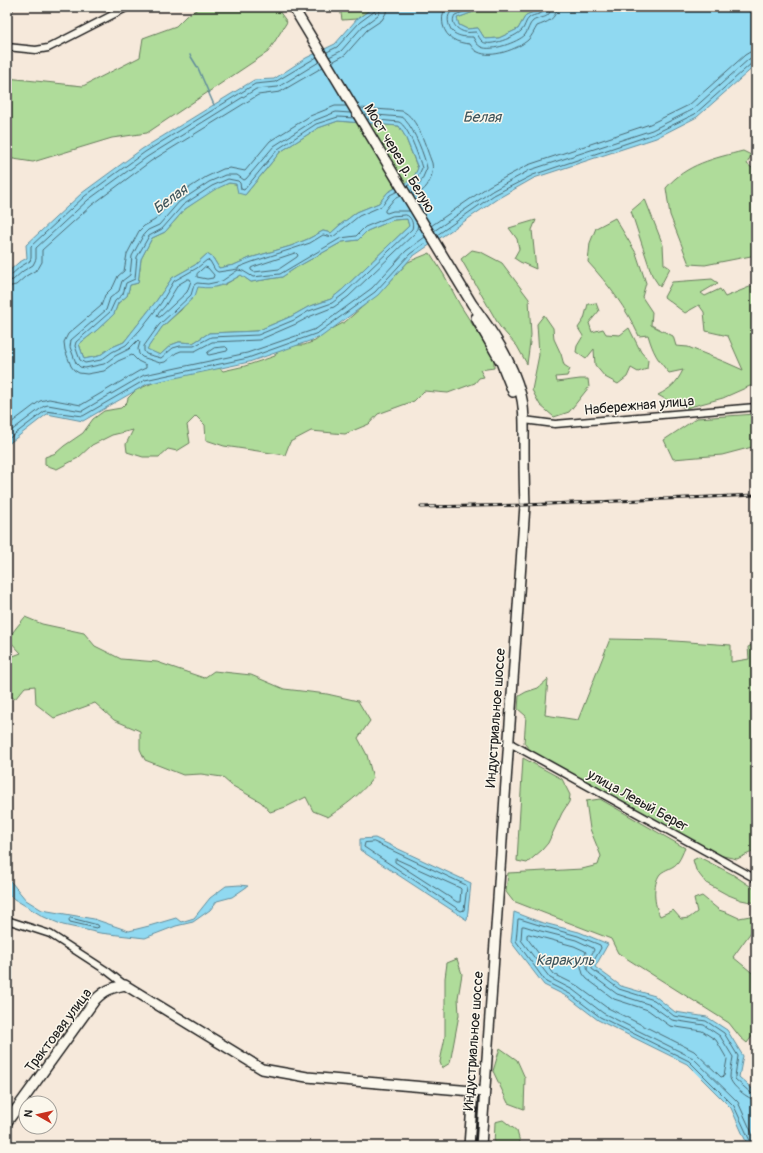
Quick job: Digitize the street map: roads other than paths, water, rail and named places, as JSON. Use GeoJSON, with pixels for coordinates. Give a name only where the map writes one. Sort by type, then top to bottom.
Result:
{"type":"FeatureCollection","features":[{"type":"Feature","properties":{"kind":"main road","name":"Мост через р. Белую"},"geometry":{"type":"LineString","coordinates":[[293,7],[472,304]]}},
{"type":"Feature","properties":{"kind":"main road"},"geometry":{"type":"LineString","coordinates":[[441,263],[501,362],[524,420]]}},
{"type":"Feature","properties":{"kind":"main road","name":"Индустриальное шоссе"},"geometry":{"type":"LineString","coordinates":[[472,304],[489,327],[504,353],[521,396],[524,420],[525,505],[480,1146]]}},
{"type":"Feature","properties":{"kind":"main road"},"geometry":{"type":"LineString","coordinates":[[125,985],[262,1069],[308,1078],[484,1092]]}},
{"type":"Feature","properties":{"kind":"main road","name":"Трактовая улица"},"geometry":{"type":"LineString","coordinates":[[7,1122],[95,1000],[110,988],[125,985]]}},
{"type":"Feature","properties":{"kind":"main road"},"geometry":{"type":"LineString","coordinates":[[470,1146],[473,1091]]}},
{"type":"Feature","properties":{"kind":"street"},"geometry":{"type":"LineString","coordinates":[[7,46],[36,50],[48,48],[128,7]]}},
{"type":"Feature","properties":{"kind":"street","name":"Набережная улица"},"geometry":{"type":"LineString","coordinates":[[524,420],[555,424],[756,407]]}},
{"type":"Feature","properties":{"kind":"street","name":"улица Левый Берег"},"geometry":{"type":"LineString","coordinates":[[508,742],[756,879]]}},
{"type":"Feature","properties":{"kind":"street"},"geometry":{"type":"LineString","coordinates":[[7,920],[50,934],[107,971],[125,985]]}},
{"type":"Feature","properties":{"kind":"water","name":"Белая"},"geometry":{"type":"Polygon","coordinates":[[[374,7],[483,7],[479,10],[457,18],[459,25],[467,29],[478,28],[485,39],[499,38],[518,29],[526,15],[547,7],[756,7],[756,65],[697,117],[656,138],[534,178],[497,199],[412,257],[378,295],[321,337],[249,362],[147,384],[83,421],[47,414],[7,445],[7,273],[18,263],[27,258],[26,245],[82,193],[142,149],[254,80],[274,79],[306,58],[335,44],[357,19],[374,7]],[[338,121],[318,128],[280,152],[245,195],[238,193],[236,184],[229,183],[214,190],[185,209],[165,232],[152,238],[141,259],[138,283],[130,285],[127,296],[118,303],[114,314],[79,344],[84,359],[99,356],[110,348],[124,342],[172,278],[195,265],[207,254],[213,258],[219,268],[234,265],[250,258],[291,246],[323,231],[331,233],[357,212],[379,203],[388,192],[413,179],[418,168],[405,136],[399,126],[338,121]],[[407,219],[393,220],[367,231],[358,240],[342,242],[282,277],[251,282],[241,275],[216,287],[198,287],[195,296],[162,327],[147,349],[160,355],[171,345],[179,342],[193,343],[209,333],[257,331],[292,316],[308,307],[331,299],[409,226],[407,219]]]}},
{"type":"Feature","properties":{"kind":"water"},"geometry":{"type":"Polygon","coordinates":[[[375,838],[471,883],[467,920],[360,850],[360,839],[375,838]]]}},
{"type":"Feature","properties":{"kind":"water"},"geometry":{"type":"Polygon","coordinates":[[[7,877],[26,900],[42,910],[94,919],[129,931],[176,918],[181,922],[194,918],[210,898],[226,886],[248,886],[232,897],[217,901],[210,910],[193,922],[176,926],[145,938],[100,933],[63,925],[44,917],[14,899],[7,893],[7,877]]]}},
{"type":"Feature","properties":{"kind":"water","name":"Каракуль"},"geometry":{"type":"Polygon","coordinates":[[[514,912],[540,922],[579,932],[608,944],[595,967],[621,986],[655,996],[675,1012],[707,1017],[727,1030],[743,1056],[739,1077],[756,1092],[756,1146],[748,1146],[731,1108],[687,1064],[598,1020],[568,997],[544,985],[511,942],[514,912]]]}},
{"type":"Feature","properties":{"kind":"waterway"},"geometry":{"type":"LineString","coordinates":[[190,55],[198,68],[214,105]]}},
{"type":"Feature","properties":{"kind":"railway"},"geometry":{"type":"LineString","coordinates":[[421,507],[525,505],[756,495]]}}]}
